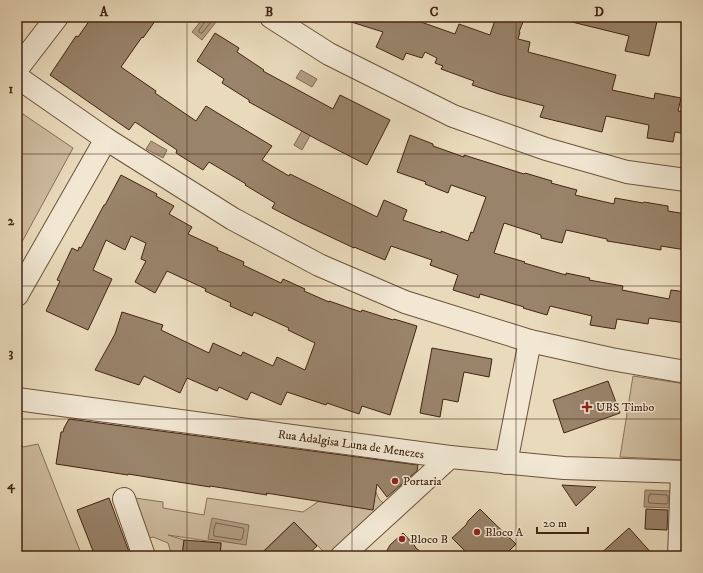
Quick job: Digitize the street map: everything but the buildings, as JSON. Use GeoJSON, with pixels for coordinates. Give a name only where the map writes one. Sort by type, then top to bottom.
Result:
{"type":"FeatureCollection","features":[{"type":"Feature","properties":{"kind":"street"},"geometry":{"type":"LineString","coordinates":[[17,69],[57,17]]}},
{"type":"Feature","properties":{"kind":"street"},"geometry":{"type":"LineString","coordinates":[[271,17],[329,54],[453,116],[546,149],[628,172],[686,180]]}},
{"type":"Feature","properties":{"kind":"street"},"geometry":{"type":"LineString","coordinates":[[17,77],[106,139],[232,219],[319,265],[405,302],[530,341],[611,359],[686,372]]}},
{"type":"Feature","properties":{"kind":"street"},"geometry":{"type":"LineString","coordinates":[[17,295],[106,139]]}},
{"type":"Feature","properties":{"kind":"street"},"geometry":{"type":"LineString","coordinates":[[506,463],[530,341]]}},
{"type":"Feature","properties":{"kind":"street","name":"Rua Adalgisa Luna de Menezes"},"geometry":{"type":"LineString","coordinates":[[17,399],[450,457],[564,468],[684,472]]}},
{"type":"Feature","properties":{"kind":"street"},"geometry":{"type":"LineString","coordinates":[[342,556],[450,457]]}},
{"type":"Feature","properties":{"kind":"street"},"geometry":{"type":"LineString","coordinates":[[679,556],[684,472]]}},
{"type":"Feature","properties":{"kind":"street"},"geometry":{"type":"LineString","coordinates":[[124,498],[144,556]]}},
{"type":"Feature","properties":{"kind":"shaded area"},"geometry":{"type":"Polygon","coordinates":[[[17,110],[73,148],[17,251],[17,110]]]}},
{"type":"Feature","properties":{"kind":"shaded area"},"geometry":{"type":"Polygon","coordinates":[[[633,376],[686,384],[686,460],[620,457],[633,376]]]}},
{"type":"Feature","properties":{"kind":"shaded area"},"geometry":{"type":"Polygon","coordinates":[[[17,436],[23,447],[38,444],[82,556],[17,556],[17,436]]]}},
{"type":"Feature","properties":{"kind":"shaded area"},"geometry":{"type":"Polygon","coordinates":[[[376,492],[379,499],[387,507],[337,556],[328,556],[294,522],[258,556],[220,556],[221,543],[168,535],[184,540],[182,556],[172,556],[168,543],[153,537],[142,540],[128,497],[163,502],[163,508],[204,515],[207,498],[303,512],[319,501],[376,492]]]}},
{"type":"Feature","properties":{"kind":"water"},"geometry":{"type":"Polygon","coordinates":[[[204,17],[220,17],[202,40],[192,32],[204,17]]]}},
{"type":"Feature","properties":{"kind":"water"},"geometry":{"type":"Polygon","coordinates":[[[301,70],[317,79],[312,87],[296,78],[301,70]]]}},
{"type":"Feature","properties":{"kind":"water"},"geometry":{"type":"Polygon","coordinates":[[[303,129],[311,134],[302,150],[294,145],[303,129]]]}},
{"type":"Feature","properties":{"kind":"water"},"geometry":{"type":"Polygon","coordinates":[[[151,141],[167,150],[163,158],[146,149],[151,141]]]}},
{"type":"Feature","properties":{"kind":"water"},"geometry":{"type":"Polygon","coordinates":[[[645,490],[672,491],[672,508],[644,507],[645,490]]]}},
{"type":"Feature","properties":{"kind":"water"},"geometry":{"type":"Polygon","coordinates":[[[212,518],[249,525],[246,545],[208,539],[212,518]]]}},
{"type":"Feature","properties":{"kind":"place","name":"UBS Timbo"},"geometry":{"type":"Point","coordinates":[587,407]}},
{"type":"Feature","properties":{"kind":"place","name":"Portaria"},"geometry":{"type":"Point","coordinates":[395,481]}},
{"type":"Feature","properties":{"kind":"place","name":"Bloco A"},"geometry":{"type":"Point","coordinates":[477,532]}},
{"type":"Feature","properties":{"kind":"place","name":"Bloco B"},"geometry":{"type":"Point","coordinates":[402,539]}}]}
